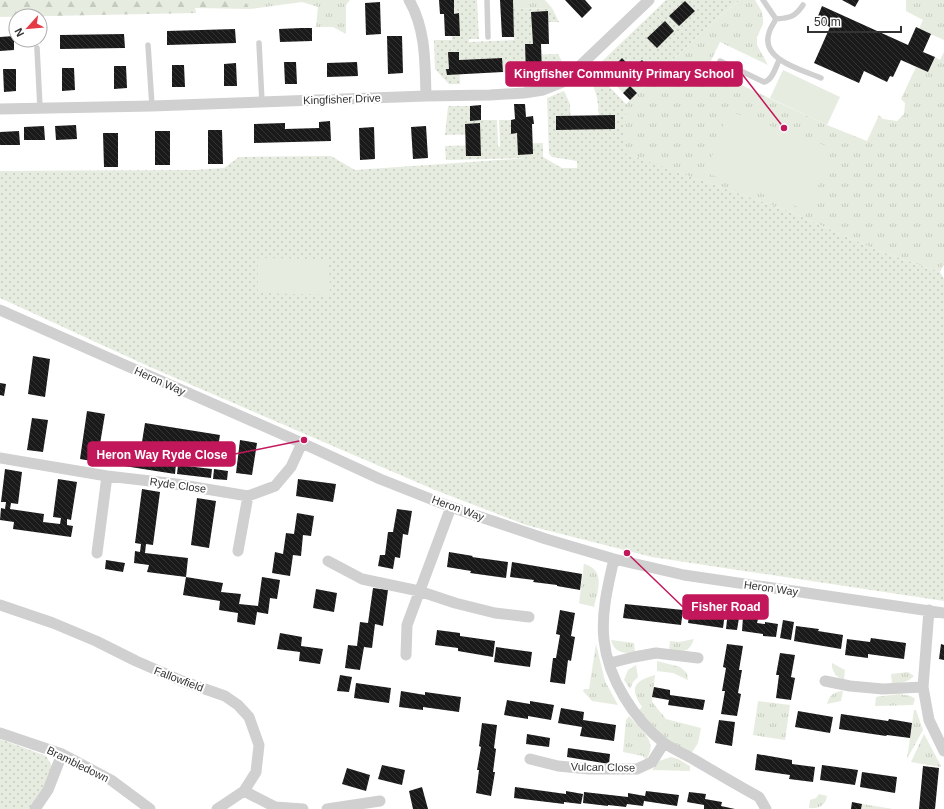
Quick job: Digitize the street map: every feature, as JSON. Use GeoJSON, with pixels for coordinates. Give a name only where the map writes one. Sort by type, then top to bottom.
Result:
{"type":"FeatureCollection","features":[{"type":"Feature","properties":{"kind":"street"},"geometry":{"type":"LineString","coordinates":[[408,0],[416,13],[424,43],[426,96]]}},
{"type":"Feature","properties":{"kind":"street","name":"Kingfisher Drive"},"geometry":{"type":"LineString","coordinates":[[0,109],[152,106],[524,93],[543,90],[562,82],[649,0]]}},
{"type":"Feature","properties":{"kind":"street","name":"Heron Way"},"geometry":{"type":"LineString","coordinates":[[0,310],[380,479],[451,507],[546,540],[614,559],[684,576],[944,613]]}},
{"type":"Feature","properties":{"kind":"street","name":"Ryde Close"},"geometry":{"type":"LineString","coordinates":[[0,458],[107,476],[176,484],[248,496],[275,486],[291,467],[302,443]]}},
{"type":"Feature","properties":{"kind":"street"},"geometry":{"type":"LineString","coordinates":[[96,553],[107,476]]}},
{"type":"Feature","properties":{"kind":"street"},"geometry":{"type":"LineString","coordinates":[[238,551],[248,496]]}},
{"type":"Feature","properties":{"kind":"street"},"geometry":{"type":"LineString","coordinates":[[406,655],[407,625],[451,507]]}},
{"type":"Feature","properties":{"kind":"street"},"geometry":{"type":"LineString","coordinates":[[614,559],[604,618],[604,640],[619,689],[638,717],[664,743],[759,797],[766,809]]}},
{"type":"Feature","properties":{"kind":"street"},"geometry":{"type":"LineString","coordinates":[[328,561],[362,579],[419,591],[455,603],[496,613],[529,616]]}},
{"type":"Feature","properties":{"kind":"street","name":"Fallowfield"},"geometry":{"type":"LineString","coordinates":[[0,605],[96,641],[136,661],[182,681],[226,696],[238,705],[249,717],[259,745],[256,772],[244,791],[216,809]]}},
{"type":"Feature","properties":{"kind":"street"},"geometry":{"type":"LineString","coordinates":[[929,610],[923,687],[928,720],[944,749]]}},
{"type":"Feature","properties":{"kind":"street"},"geometry":{"type":"LineString","coordinates":[[610,663],[634,657],[656,654],[698,658]]}},
{"type":"Feature","properties":{"kind":"street"},"geometry":{"type":"LineString","coordinates":[[825,681],[850,686],[883,689],[923,687]]}},
{"type":"Feature","properties":{"kind":"street","name":"Brambledown"},"geometry":{"type":"LineString","coordinates":[[0,733],[62,754],[111,780],[150,809]]}},
{"type":"Feature","properties":{"kind":"street","name":"Vulcan Close"},"geometry":{"type":"LineString","coordinates":[[530,759],[558,766],[637,769],[652,762],[664,743]]}},
{"type":"Feature","properties":{"kind":"street"},"geometry":{"type":"LineString","coordinates":[[35,809],[48,790],[62,754]]}},
{"type":"Feature","properties":{"kind":"street"},"geometry":{"type":"LineString","coordinates":[[244,791],[275,807],[303,809]]}},
{"type":"Feature","properties":{"kind":"street"},"geometry":{"type":"LineString","coordinates":[[327,809],[380,801]]}},
{"type":"Feature","properties":{"kind":"lane"},"geometry":{"type":"LineString","coordinates":[[487,0],[488,37]]}},
{"type":"Feature","properties":{"kind":"lane"},"geometry":{"type":"LineString","coordinates":[[763,0],[776,19]]}},
{"type":"Feature","properties":{"kind":"lane"},"geometry":{"type":"LineString","coordinates":[[776,19],[790,18],[799,11],[803,5]]}},
{"type":"Feature","properties":{"kind":"lane"},"geometry":{"type":"LineString","coordinates":[[776,19],[768,33],[769,49],[779,60],[821,78]]}},
{"type":"Feature","properties":{"kind":"lane"},"geometry":{"type":"LineString","coordinates":[[259,43],[262,102]]}},
{"type":"Feature","properties":{"kind":"lane"},"geometry":{"type":"LineString","coordinates":[[148,45],[152,106]]}},
{"type":"Feature","properties":{"kind":"lane"},"geometry":{"type":"LineString","coordinates":[[37,48],[40,109]]}},
{"type":"Feature","properties":{"kind":"lane"},"geometry":{"type":"LineString","coordinates":[[720,61],[764,82],[770,79],[779,60]]}},
{"type":"Feature","properties":{"kind":"green space"},"geometry":{"type":"Polygon","coordinates":[[[0,0],[244,0],[250,9],[195,8],[196,13],[48,16],[48,8],[8,8],[8,17],[0,17],[0,0]]]}},
{"type":"Feature","properties":{"kind":"green space"},"geometry":{"type":"Polygon","coordinates":[[[244,0],[350,0],[346,5],[346,34],[333,27],[316,27],[318,7],[302,2],[250,9],[244,0]]]}},
{"type":"Feature","properties":{"kind":"green space"},"geometry":{"type":"Polygon","coordinates":[[[454,0],[477,0],[479,39],[469,39],[469,42],[514,40],[513,9],[552,8],[559,22],[532,22],[533,44],[526,55],[558,54],[564,65],[537,78],[507,83],[506,73],[503,72],[502,58],[459,60],[460,84],[449,84],[435,69],[434,40],[452,40],[452,36],[460,36],[459,14],[454,14],[454,0]]]}},
{"type":"Feature","properties":{"kind":"green space"},"geometry":{"type":"Polygon","coordinates":[[[513,0],[545,0],[552,8],[513,9],[513,0]]]}},
{"type":"Feature","properties":{"kind":"green space"},"geometry":{"type":"Polygon","coordinates":[[[666,0],[740,0],[713,22],[630,100],[597,66],[666,0]]]}},
{"type":"Feature","properties":{"kind":"green space"},"geometry":{"type":"Polygon","coordinates":[[[740,0],[755,0],[762,12],[763,24],[757,37],[757,45],[768,65],[720,42],[707,69],[827,125],[867,141],[879,115],[883,119],[897,121],[904,114],[905,103],[901,99],[916,67],[928,72],[935,57],[940,60],[944,52],[944,264],[940,272],[879,251],[788,211],[623,153],[626,104],[713,22],[740,0]]]}},
{"type":"Feature","properties":{"kind":"green space"},"geometry":{"type":"Polygon","coordinates":[[[906,0],[944,0],[944,40],[919,29],[923,20],[906,11],[906,0]]]}},
{"type":"Feature","properties":{"kind":"green space"},"geometry":{"type":"Polygon","coordinates":[[[593,70],[626,104],[624,153],[788,211],[879,251],[940,272],[944,279],[944,601],[652,557],[526,525],[435,490],[150,367],[0,298],[0,171],[194,170],[224,168],[239,157],[331,156],[355,170],[529,158],[446,160],[445,146],[481,145],[480,134],[445,135],[449,106],[470,106],[471,120],[497,120],[498,147],[500,146],[499,120],[511,120],[511,133],[517,133],[518,144],[543,143],[543,157],[562,168],[577,168],[577,161],[552,157],[549,154],[547,98],[564,91],[570,104],[571,130],[599,129],[596,94],[587,75],[593,70]]]}},
{"type":"Feature","properties":{"kind":"green space"},"geometry":{"type":"Polygon","coordinates":[[[783,70],[840,97],[827,125],[770,98],[783,70]]]}},
{"type":"Feature","properties":{"kind":"green space"},"geometry":{"type":"Polygon","coordinates":[[[728,111],[832,148],[809,211],[706,173],[728,111]]]}},
{"type":"Feature","properties":{"kind":"green space"},"geometry":{"type":"Polygon","coordinates":[[[258,258],[329,259],[330,295],[258,293],[258,258]]]}},
{"type":"Feature","properties":{"kind":"green space"},"geometry":{"type":"Polygon","coordinates":[[[584,564],[591,567],[598,576],[599,581],[594,607],[579,603],[584,564]]]}},
{"type":"Feature","properties":{"kind":"green space"},"geometry":{"type":"Polygon","coordinates":[[[694,639],[690,647],[684,651],[669,651],[670,641],[679,642],[694,639]]]}},
{"type":"Feature","properties":{"kind":"green space"},"geometry":{"type":"Polygon","coordinates":[[[611,640],[634,643],[635,653],[627,653],[617,650],[612,644],[611,640]]]}},
{"type":"Feature","properties":{"kind":"green space"},"geometry":{"type":"Polygon","coordinates":[[[596,644],[605,681],[618,705],[592,701],[583,691],[584,689],[589,689],[596,644]]]}},
{"type":"Feature","properties":{"kind":"green space"},"geometry":{"type":"Polygon","coordinates":[[[657,661],[680,667],[687,673],[688,680],[673,673],[657,671],[657,661]]]}},
{"type":"Feature","properties":{"kind":"green space"},"geometry":{"type":"Polygon","coordinates":[[[832,663],[845,670],[844,680],[835,674],[832,669],[832,663]]]}},
{"type":"Feature","properties":{"kind":"green space"},"geometry":{"type":"Polygon","coordinates":[[[636,665],[638,677],[633,682],[630,689],[624,680],[628,670],[636,665]]]}},
{"type":"Feature","properties":{"kind":"green space"},"geometry":{"type":"Polygon","coordinates":[[[908,672],[914,676],[901,683],[892,684],[891,674],[908,672]]]}},
{"type":"Feature","properties":{"kind":"green space"},"geometry":{"type":"Polygon","coordinates":[[[655,675],[652,702],[666,719],[701,728],[698,743],[691,754],[660,734],[639,710],[642,707],[636,695],[636,686],[642,680],[655,675]]]}},
{"type":"Feature","properties":{"kind":"green space"},"geometry":{"type":"Polygon","coordinates":[[[843,691],[841,701],[827,704],[832,694],[843,691]]]}},
{"type":"Feature","properties":{"kind":"green space"},"geometry":{"type":"Polygon","coordinates":[[[899,694],[911,696],[915,699],[913,705],[875,706],[876,697],[899,694]]]}},
{"type":"Feature","properties":{"kind":"green space"},"geometry":{"type":"Polygon","coordinates":[[[758,701],[790,705],[785,740],[753,735],[758,701]]]}},
{"type":"Feature","properties":{"kind":"green space"},"geometry":{"type":"Polygon","coordinates":[[[914,710],[916,710],[923,730],[907,759],[914,710]]]}},
{"type":"Feature","properties":{"kind":"green space"},"geometry":{"type":"Polygon","coordinates":[[[629,716],[647,736],[649,741],[651,747],[646,760],[643,756],[623,752],[626,720],[629,716]]]}},
{"type":"Feature","properties":{"kind":"green space"},"geometry":{"type":"Polygon","coordinates":[[[924,734],[941,766],[940,767],[911,762],[924,734]]]}},
{"type":"Feature","properties":{"kind":"green space"},"geometry":{"type":"Polygon","coordinates":[[[0,739],[46,756],[52,766],[38,801],[29,809],[0,809],[0,739]]]}},
{"type":"Feature","properties":{"kind":"green space"},"geometry":{"type":"Polygon","coordinates":[[[671,757],[690,766],[690,771],[652,770],[659,761],[671,757]]]}},
{"type":"Feature","properties":{"kind":"green space"},"geometry":{"type":"Polygon","coordinates":[[[819,794],[827,796],[824,804],[816,808],[809,808],[810,800],[816,798],[819,794]]]}},
{"type":"Feature","properties":{"kind":"green space"},"geometry":{"type":"Polygon","coordinates":[[[862,804],[893,809],[861,809],[862,804]]]}},
{"type":"Feature","properties":{"kind":"building"},"geometry":{"type":"Polygon","coordinates":[[[439,0],[454,0],[454,14],[459,13],[460,36],[445,36],[444,14],[440,14],[439,0]]]}},
{"type":"Feature","properties":{"kind":"building"},"geometry":{"type":"Polygon","coordinates":[[[500,0],[513,0],[514,37],[502,37],[500,0]]]}},
{"type":"Feature","properties":{"kind":"building"},"geometry":{"type":"Polygon","coordinates":[[[565,0],[585,0],[592,8],[582,18],[565,0]]]}},
{"type":"Feature","properties":{"kind":"building"},"geometry":{"type":"Polygon","coordinates":[[[842,0],[859,0],[855,7],[842,0]]]}},
{"type":"Feature","properties":{"kind":"building"},"geometry":{"type":"Polygon","coordinates":[[[685,1],[695,11],[679,26],[669,16],[685,1]]]}},
{"type":"Feature","properties":{"kind":"building"},"geometry":{"type":"Polygon","coordinates":[[[380,2],[381,34],[366,35],[365,3],[380,2]]]}},
{"type":"Feature","properties":{"kind":"building"},"geometry":{"type":"Polygon","coordinates":[[[822,6],[908,45],[916,27],[931,34],[923,52],[935,57],[928,72],[901,60],[893,77],[890,76],[887,82],[864,71],[859,83],[814,63],[830,27],[816,21],[822,6]]]}},
{"type":"Feature","properties":{"kind":"building"},"geometry":{"type":"Polygon","coordinates":[[[548,11],[549,44],[541,44],[542,73],[526,74],[525,44],[533,44],[531,12],[548,11]]]}},
{"type":"Feature","properties":{"kind":"building"},"geometry":{"type":"Polygon","coordinates":[[[665,21],[674,31],[657,48],[647,38],[665,21]]]}},
{"type":"Feature","properties":{"kind":"building"},"geometry":{"type":"Polygon","coordinates":[[[312,28],[312,41],[280,42],[279,29],[312,28]]]}},
{"type":"Feature","properties":{"kind":"building"},"geometry":{"type":"Polygon","coordinates":[[[235,29],[236,43],[167,45],[167,31],[235,29]]]}},
{"type":"Feature","properties":{"kind":"building"},"geometry":{"type":"Polygon","coordinates":[[[124,34],[125,48],[60,49],[60,35],[124,34]]]}},
{"type":"Feature","properties":{"kind":"building"},"geometry":{"type":"Polygon","coordinates":[[[8,36],[8,48],[14,48],[14,50],[0,51],[0,37],[8,36]]]}},
{"type":"Feature","properties":{"kind":"building"},"geometry":{"type":"Polygon","coordinates":[[[387,36],[402,36],[403,73],[388,74],[387,36]]]}},
{"type":"Feature","properties":{"kind":"building"},"geometry":{"type":"Polygon","coordinates":[[[448,52],[459,52],[459,60],[502,58],[503,72],[447,75],[446,69],[449,69],[448,52]]]}},
{"type":"Feature","properties":{"kind":"building"},"geometry":{"type":"Polygon","coordinates":[[[622,58],[631,67],[620,77],[612,68],[622,58]]]}},
{"type":"Feature","properties":{"kind":"building"},"geometry":{"type":"Polygon","coordinates":[[[642,60],[650,69],[640,78],[631,69],[642,60]]]}},
{"type":"Feature","properties":{"kind":"building"},"geometry":{"type":"Polygon","coordinates":[[[284,62],[296,62],[297,84],[285,84],[284,62]]]}},
{"type":"Feature","properties":{"kind":"building"},"geometry":{"type":"Polygon","coordinates":[[[357,62],[358,76],[327,77],[327,63],[357,62]]]}},
{"type":"Feature","properties":{"kind":"building"},"geometry":{"type":"Polygon","coordinates":[[[236,63],[237,86],[224,86],[224,64],[236,63]]]}},
{"type":"Feature","properties":{"kind":"building"},"geometry":{"type":"Polygon","coordinates":[[[172,65],[184,65],[185,87],[172,87],[172,65]]]}},
{"type":"Feature","properties":{"kind":"building"},"geometry":{"type":"Polygon","coordinates":[[[114,66],[126,66],[127,88],[114,89],[114,66]]]}},
{"type":"Feature","properties":{"kind":"building"},"geometry":{"type":"Polygon","coordinates":[[[62,68],[74,68],[75,90],[62,91],[62,68]]]}},
{"type":"Feature","properties":{"kind":"building"},"geometry":{"type":"Polygon","coordinates":[[[3,69],[16,69],[16,91],[4,92],[3,69]]]}},
{"type":"Feature","properties":{"kind":"building"},"geometry":{"type":"Polygon","coordinates":[[[630,86],[637,93],[630,100],[623,93],[630,86]]]}},
{"type":"Feature","properties":{"kind":"building"},"geometry":{"type":"Polygon","coordinates":[[[514,104],[525,104],[526,117],[533,116],[533,154],[518,155],[517,133],[511,134],[511,120],[515,119],[514,104]]]}},
{"type":"Feature","properties":{"kind":"building"},"geometry":{"type":"Polygon","coordinates":[[[481,105],[481,120],[470,121],[470,106],[481,105]]]}},
{"type":"Feature","properties":{"kind":"building"},"geometry":{"type":"Polygon","coordinates":[[[615,115],[615,129],[556,130],[556,116],[615,115]]]}},
{"type":"Feature","properties":{"kind":"building"},"geometry":{"type":"Polygon","coordinates":[[[330,121],[331,141],[254,143],[254,124],[285,123],[285,129],[319,128],[319,122],[330,121]]]}},
{"type":"Feature","properties":{"kind":"building"},"geometry":{"type":"Polygon","coordinates":[[[480,123],[481,156],[466,156],[465,124],[480,123]]]}},
{"type":"Feature","properties":{"kind":"building"},"geometry":{"type":"Polygon","coordinates":[[[76,125],[77,139],[56,140],[55,126],[76,125]]]}},
{"type":"Feature","properties":{"kind":"building"},"geometry":{"type":"Polygon","coordinates":[[[44,126],[45,140],[24,140],[24,127],[44,126]]]}},
{"type":"Feature","properties":{"kind":"building"},"geometry":{"type":"Polygon","coordinates":[[[426,126],[428,158],[413,159],[411,127],[426,126]]]}},
{"type":"Feature","properties":{"kind":"building"},"geometry":{"type":"Polygon","coordinates":[[[374,127],[375,159],[360,160],[359,128],[374,127]]]}},
{"type":"Feature","properties":{"kind":"building"},"geometry":{"type":"Polygon","coordinates":[[[208,130],[222,130],[223,164],[208,164],[208,130]]]}},
{"type":"Feature","properties":{"kind":"building"},"geometry":{"type":"Polygon","coordinates":[[[19,131],[20,145],[0,145],[0,132],[19,131]]]}},
{"type":"Feature","properties":{"kind":"building"},"geometry":{"type":"Polygon","coordinates":[[[155,131],[170,131],[170,165],[155,165],[155,131]]]}},
{"type":"Feature","properties":{"kind":"building"},"geometry":{"type":"Polygon","coordinates":[[[103,133],[118,133],[118,167],[104,167],[103,133]]]}},
{"type":"Feature","properties":{"kind":"building"},"geometry":{"type":"Polygon","coordinates":[[[33,356],[50,359],[45,397],[28,394],[33,356]]]}},
{"type":"Feature","properties":{"kind":"building"},"geometry":{"type":"Polygon","coordinates":[[[0,383],[6,384],[4,396],[0,395],[0,383]]]}},
{"type":"Feature","properties":{"kind":"building"},"geometry":{"type":"Polygon","coordinates":[[[87,411],[105,414],[97,462],[80,459],[87,411]]]}},
{"type":"Feature","properties":{"kind":"building"},"geometry":{"type":"Polygon","coordinates":[[[32,418],[48,420],[43,452],[27,450],[32,418]]]}},
{"type":"Feature","properties":{"kind":"building"},"geometry":{"type":"Polygon","coordinates":[[[145,423],[220,435],[217,453],[142,442],[145,423]]]}},
{"type":"Feature","properties":{"kind":"building"},"geometry":{"type":"Polygon","coordinates":[[[240,440],[257,443],[252,475],[236,473],[240,440]]]}},
{"type":"Feature","properties":{"kind":"building"},"geometry":{"type":"Polygon","coordinates":[[[125,455],[176,464],[175,474],[124,466],[125,455]]]}},
{"type":"Feature","properties":{"kind":"building"},"geometry":{"type":"Polygon","coordinates":[[[178,465],[212,469],[211,478],[177,474],[178,465]]]}},
{"type":"Feature","properties":{"kind":"building"},"geometry":{"type":"Polygon","coordinates":[[[5,469],[22,472],[18,504],[11,503],[10,509],[44,514],[43,522],[60,524],[61,518],[53,517],[58,479],[77,482],[71,520],[67,519],[67,525],[73,526],[71,537],[13,529],[14,522],[0,520],[1,508],[5,509],[6,502],[1,502],[5,469]]]}},
{"type":"Feature","properties":{"kind":"building"},"geometry":{"type":"Polygon","coordinates":[[[214,469],[228,471],[227,480],[213,479],[214,469]]]}},
{"type":"Feature","properties":{"kind":"building"},"geometry":{"type":"Polygon","coordinates":[[[298,479],[336,484],[333,502],[296,496],[298,479]]]}},
{"type":"Feature","properties":{"kind":"building"},"geometry":{"type":"Polygon","coordinates":[[[142,489],[160,492],[153,545],[146,544],[145,553],[188,558],[186,577],[147,572],[149,565],[134,563],[135,551],[140,552],[141,544],[135,543],[142,489]]]}},
{"type":"Feature","properties":{"kind":"building"},"geometry":{"type":"Polygon","coordinates":[[[197,498],[216,501],[209,548],[191,545],[197,498]]]}},
{"type":"Feature","properties":{"kind":"building"},"geometry":{"type":"Polygon","coordinates":[[[397,509],[412,511],[408,535],[403,534],[400,558],[395,557],[393,569],[378,566],[380,555],[385,555],[388,532],[393,532],[397,509]]]}},
{"type":"Feature","properties":{"kind":"building"},"geometry":{"type":"Polygon","coordinates":[[[297,513],[314,516],[311,536],[303,535],[301,556],[293,555],[290,576],[272,573],[275,552],[283,554],[286,533],[294,534],[297,513]]]}},
{"type":"Feature","properties":{"kind":"building"},"geometry":{"type":"Polygon","coordinates":[[[449,552],[508,562],[506,578],[470,573],[471,571],[447,567],[449,552]]]}},
{"type":"Feature","properties":{"kind":"building"},"geometry":{"type":"Polygon","coordinates":[[[106,560],[125,563],[123,572],[105,569],[106,560]]]}},
{"type":"Feature","properties":{"kind":"building"},"geometry":{"type":"Polygon","coordinates":[[[512,562],[582,574],[580,590],[533,582],[534,580],[510,577],[512,562]]]}},
{"type":"Feature","properties":{"kind":"building"},"geometry":{"type":"Polygon","coordinates":[[[186,577],[223,583],[221,592],[241,594],[239,604],[258,606],[262,577],[280,580],[277,599],[270,598],[268,614],[257,612],[255,625],[237,622],[238,613],[219,610],[220,601],[183,595],[186,577]]]}},
{"type":"Feature","properties":{"kind":"building"},"geometry":{"type":"Polygon","coordinates":[[[373,588],[388,590],[383,626],[375,624],[372,648],[364,647],[360,670],[345,668],[348,645],[357,646],[360,622],[368,623],[373,588]]]}},
{"type":"Feature","properties":{"kind":"building"},"geometry":{"type":"Polygon","coordinates":[[[316,589],[337,593],[334,612],[313,608],[316,589]]]}},
{"type":"Feature","properties":{"kind":"building"},"geometry":{"type":"Polygon","coordinates":[[[625,604],[683,610],[681,625],[623,618],[625,604]]]}},
{"type":"Feature","properties":{"kind":"building"},"geometry":{"type":"Polygon","coordinates":[[[690,608],[725,613],[723,628],[688,623],[690,608]]]}},
{"type":"Feature","properties":{"kind":"building"},"geometry":{"type":"Polygon","coordinates":[[[560,610],[575,613],[571,636],[575,637],[571,661],[568,660],[565,684],[550,682],[553,658],[556,658],[560,635],[556,634],[560,610]]]}},
{"type":"Feature","properties":{"kind":"building"},"geometry":{"type":"Polygon","coordinates":[[[728,611],[740,612],[737,630],[726,629],[728,611]]]}},
{"type":"Feature","properties":{"kind":"building"},"geometry":{"type":"Polygon","coordinates":[[[743,617],[758,619],[757,623],[765,624],[765,622],[778,624],[776,637],[763,636],[763,634],[742,631],[743,617]]]}},
{"type":"Feature","properties":{"kind":"building"},"geometry":{"type":"Polygon","coordinates":[[[783,620],[794,622],[791,640],[780,638],[783,620]]]}},
{"type":"Feature","properties":{"kind":"building"},"geometry":{"type":"Polygon","coordinates":[[[796,626],[819,629],[818,631],[843,635],[841,649],[794,641],[796,626]]]}},
{"type":"Feature","properties":{"kind":"building"},"geometry":{"type":"Polygon","coordinates":[[[437,630],[460,633],[460,636],[495,641],[493,657],[458,651],[458,648],[435,645],[437,630]]]}},
{"type":"Feature","properties":{"kind":"building"},"geometry":{"type":"Polygon","coordinates":[[[280,633],[302,637],[301,646],[323,649],[320,664],[299,661],[300,652],[277,649],[280,633]]]}},
{"type":"Feature","properties":{"kind":"building"},"geometry":{"type":"Polygon","coordinates":[[[871,638],[906,643],[904,659],[868,654],[868,658],[845,655],[847,639],[870,642],[871,638]]]}},
{"type":"Feature","properties":{"kind":"building"},"geometry":{"type":"Polygon","coordinates":[[[727,644],[743,646],[739,670],[742,670],[738,693],[741,694],[737,716],[721,714],[725,691],[722,691],[726,668],[723,667],[727,644]]]}},
{"type":"Feature","properties":{"kind":"building"},"geometry":{"type":"Polygon","coordinates":[[[941,644],[944,645],[944,660],[939,659],[941,644]]]}},
{"type":"Feature","properties":{"kind":"building"},"geometry":{"type":"Polygon","coordinates":[[[496,647],[532,652],[530,667],[494,662],[496,647]]]}},
{"type":"Feature","properties":{"kind":"building"},"geometry":{"type":"Polygon","coordinates":[[[780,653],[795,655],[791,677],[795,678],[791,700],[776,698],[779,675],[776,675],[780,653]]]}},
{"type":"Feature","properties":{"kind":"building"},"geometry":{"type":"Polygon","coordinates":[[[340,675],[352,677],[349,692],[337,691],[340,675]]]}},
{"type":"Feature","properties":{"kind":"building"},"geometry":{"type":"Polygon","coordinates":[[[356,683],[391,688],[389,703],[354,698],[356,683]]]}},
{"type":"Feature","properties":{"kind":"building"},"geometry":{"type":"Polygon","coordinates":[[[654,687],[670,690],[670,695],[705,700],[703,710],[668,705],[669,700],[652,697],[654,687]]]}},
{"type":"Feature","properties":{"kind":"building"},"geometry":{"type":"Polygon","coordinates":[[[401,691],[425,695],[425,692],[461,697],[459,712],[423,707],[423,710],[399,707],[401,691]]]}},
{"type":"Feature","properties":{"kind":"building"},"geometry":{"type":"Polygon","coordinates":[[[507,700],[530,704],[530,701],[554,705],[551,720],[528,716],[528,719],[504,715],[507,700]]]}},
{"type":"Feature","properties":{"kind":"building"},"geometry":{"type":"Polygon","coordinates":[[[561,708],[584,712],[583,720],[616,725],[614,741],[580,736],[582,727],[558,723],[561,708]]]}},
{"type":"Feature","properties":{"kind":"building"},"geometry":{"type":"Polygon","coordinates":[[[798,711],[833,717],[830,733],[795,727],[798,711]]]}},
{"type":"Feature","properties":{"kind":"building"},"geometry":{"type":"Polygon","coordinates":[[[841,714],[912,723],[910,738],[839,729],[841,714]]]}},
{"type":"Feature","properties":{"kind":"building"},"geometry":{"type":"Polygon","coordinates":[[[719,720],[735,722],[732,746],[715,743],[719,720]]]}},
{"type":"Feature","properties":{"kind":"building"},"geometry":{"type":"Polygon","coordinates":[[[482,723],[497,725],[494,748],[496,749],[493,772],[495,772],[491,796],[476,793],[482,723]]]}},
{"type":"Feature","properties":{"kind":"building"},"geometry":{"type":"Polygon","coordinates":[[[527,734],[550,738],[549,747],[526,744],[527,734]]]}},
{"type":"Feature","properties":{"kind":"building"},"geometry":{"type":"Polygon","coordinates":[[[568,748],[610,754],[609,764],[567,757],[568,748]]]}},
{"type":"Feature","properties":{"kind":"building"},"geometry":{"type":"Polygon","coordinates":[[[757,754],[792,760],[792,764],[815,767],[813,782],[789,779],[790,775],[755,770],[757,754]]]}},
{"type":"Feature","properties":{"kind":"building"},"geometry":{"type":"Polygon","coordinates":[[[382,765],[405,770],[402,785],[378,779],[382,765]]]}},
{"type":"Feature","properties":{"kind":"building"},"geometry":{"type":"Polygon","coordinates":[[[822,765],[858,770],[855,785],[820,780],[822,765]]]}},
{"type":"Feature","properties":{"kind":"building"},"geometry":{"type":"Polygon","coordinates":[[[923,766],[939,768],[935,809],[919,809],[923,766]]]}},
{"type":"Feature","properties":{"kind":"building"},"geometry":{"type":"Polygon","coordinates":[[[347,768],[370,775],[366,791],[342,784],[347,768]]]}},
{"type":"Feature","properties":{"kind":"building"},"geometry":{"type":"Polygon","coordinates":[[[862,772],[897,777],[895,793],[860,787],[862,772]]]}},
{"type":"Feature","properties":{"kind":"building"},"geometry":{"type":"Polygon","coordinates":[[[422,787],[428,809],[413,809],[409,791],[422,787]]]}},
{"type":"Feature","properties":{"kind":"building"},"geometry":{"type":"Polygon","coordinates":[[[515,787],[566,794],[566,791],[583,794],[581,804],[564,802],[564,804],[514,798],[515,787]]]}},
{"type":"Feature","properties":{"kind":"building"},"geometry":{"type":"Polygon","coordinates":[[[646,791],[679,795],[677,806],[644,801],[643,806],[627,804],[626,807],[583,803],[584,792],[628,797],[628,793],[645,796],[646,791]]]}},
{"type":"Feature","properties":{"kind":"building"},"geometry":{"type":"Polygon","coordinates":[[[689,792],[706,794],[705,799],[722,802],[721,806],[735,809],[704,809],[704,805],[687,802],[689,792]]]}},
{"type":"Feature","properties":{"kind":"building"},"geometry":{"type":"Polygon","coordinates":[[[852,802],[862,804],[861,809],[851,809],[852,802]]]}},
{"type":"Feature","properties":{"kind":"place","name":"Kingfisher Community Primary School"},"geometry":{"type":"Point","coordinates":[784,128]}},
{"type":"Feature","properties":{"kind":"place","name":"Heron Way Ryde Close"},"geometry":{"type":"Point","coordinates":[304,440]}},
{"type":"Feature","properties":{"kind":"place","name":"Fisher Road"},"geometry":{"type":"Point","coordinates":[627,553]}}]}
